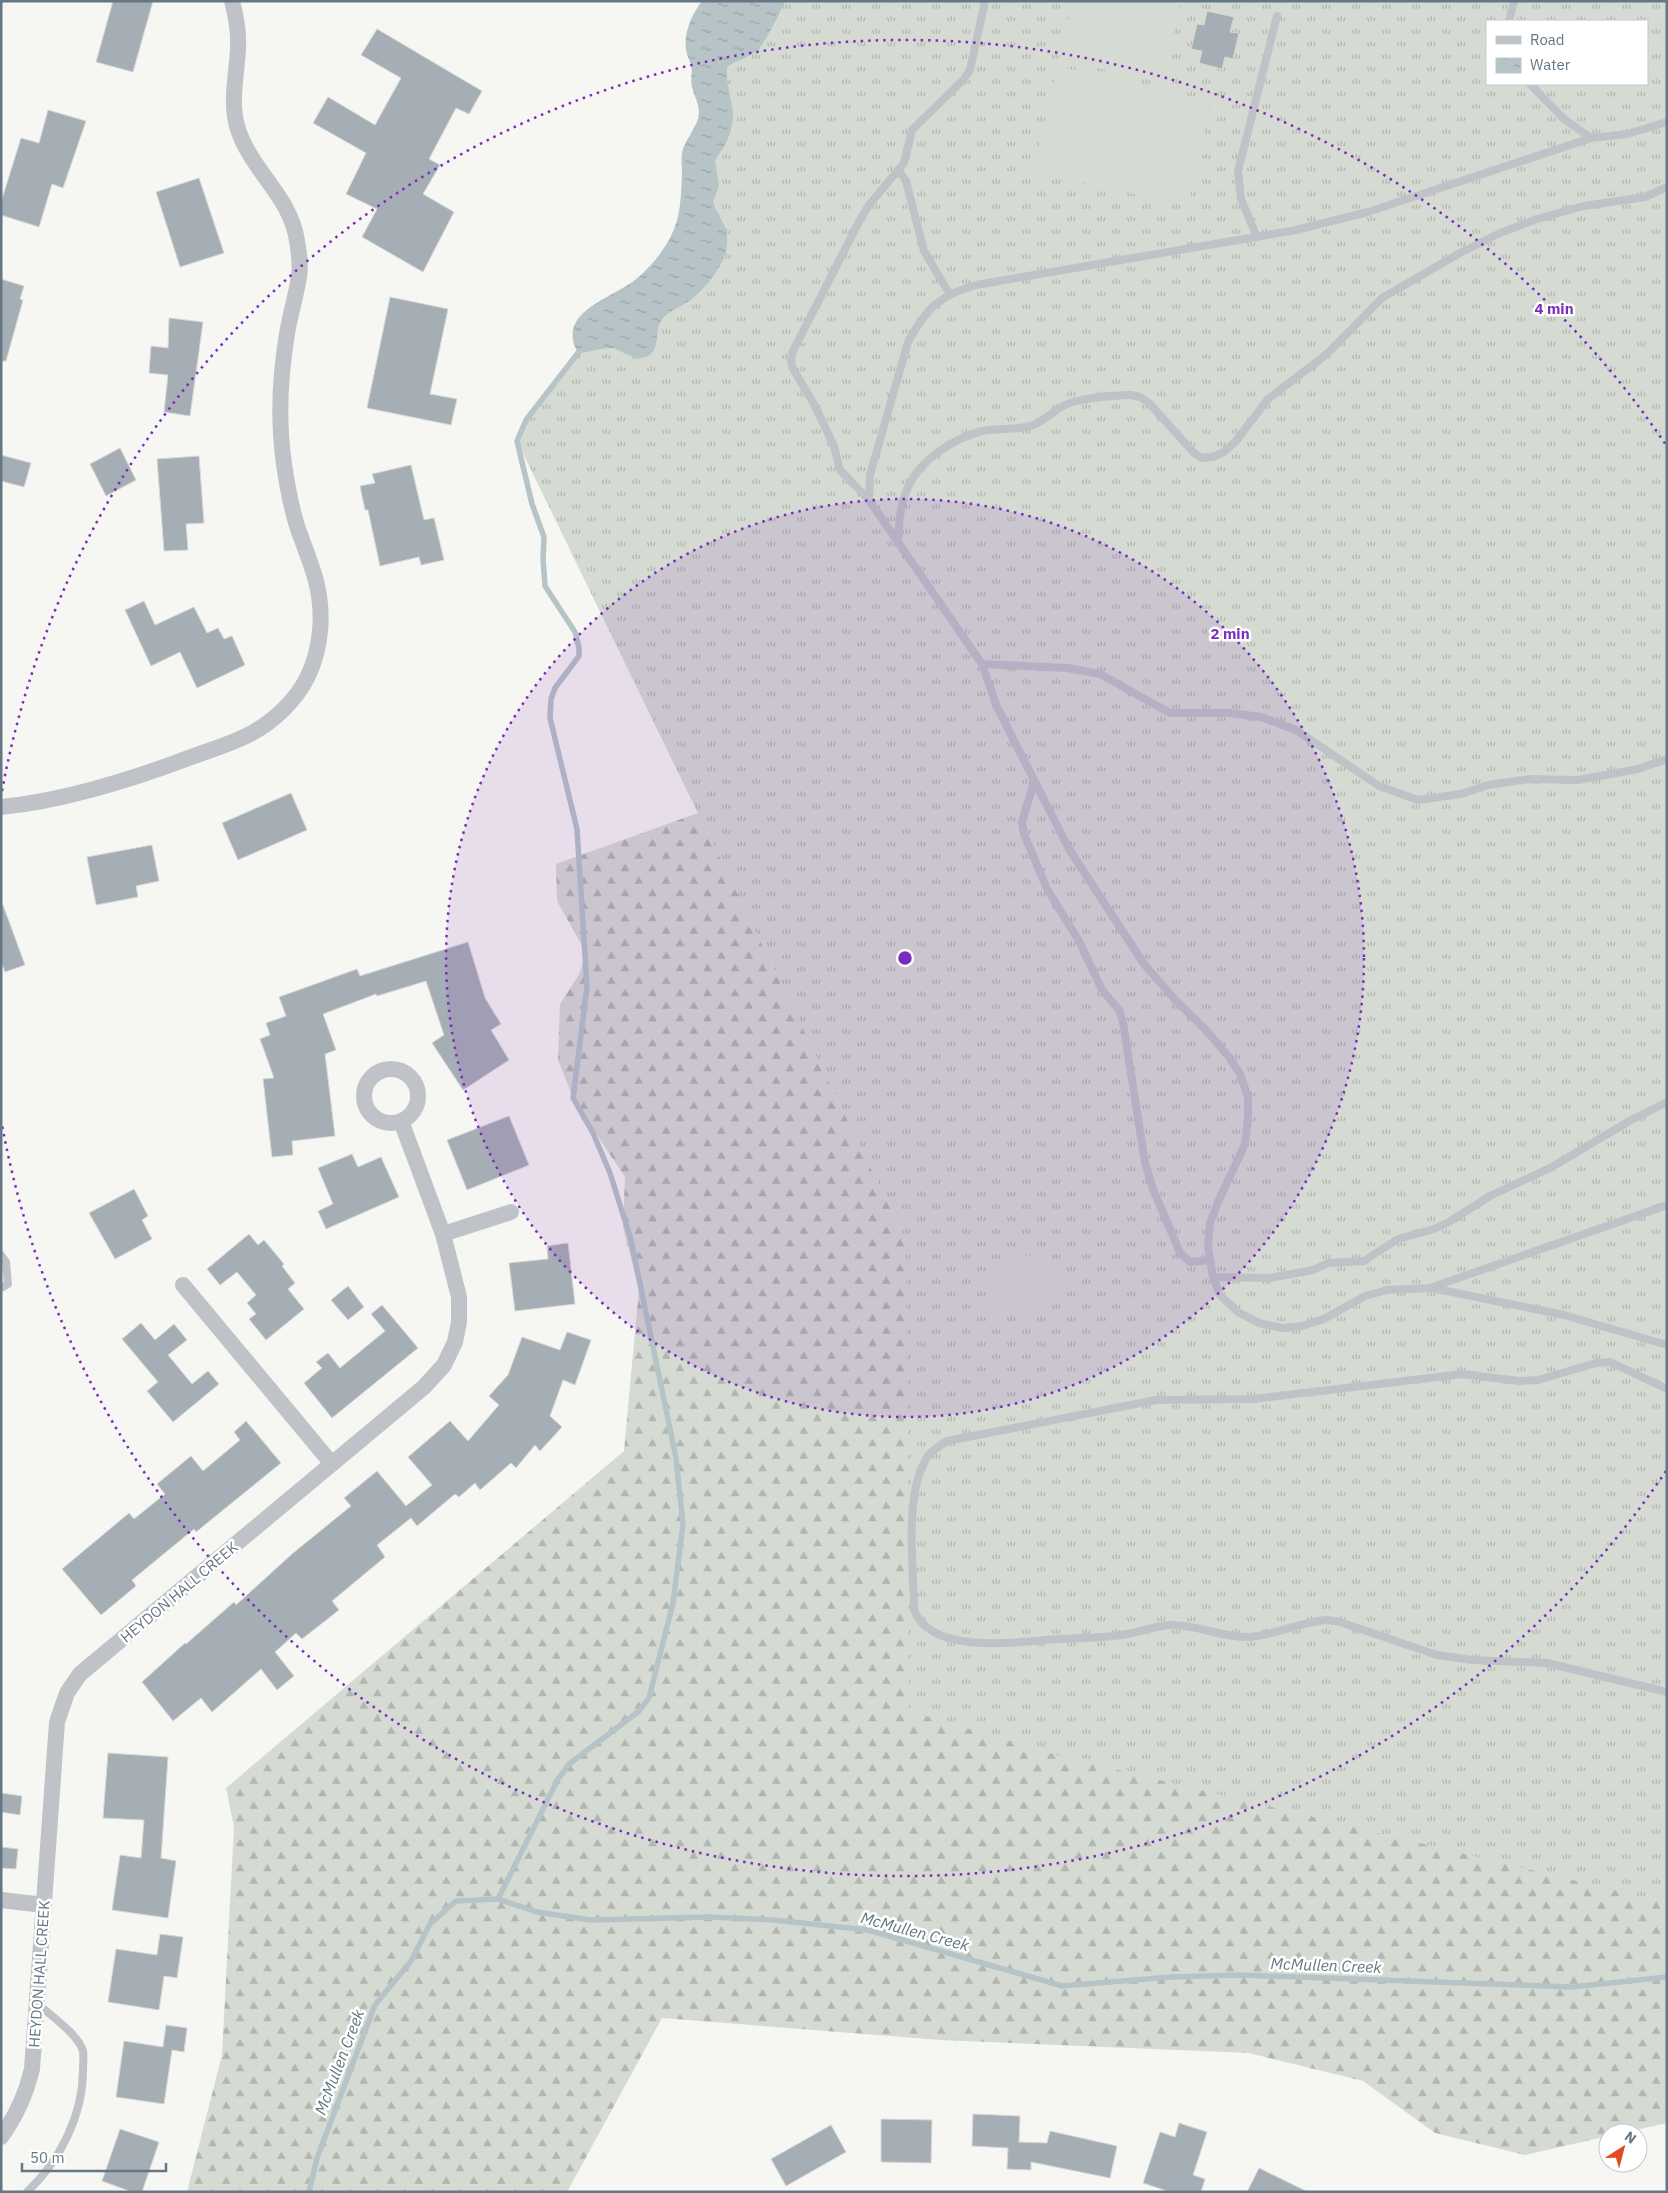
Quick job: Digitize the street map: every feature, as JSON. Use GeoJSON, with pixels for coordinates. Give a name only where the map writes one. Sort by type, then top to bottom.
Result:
{"type":"FeatureCollection","features":[{"type":"Feature","properties":{"kind":"street"},"geometry":{"type":"LineString","coordinates":[[1,807],[18,806],[88,790],[163,768],[254,732],[275,717],[292,700],[306,680],[316,657],[320,634],[316,581],[292,506],[284,462],[281,420],[281,376],[287,331],[300,276],[298,245],[288,211],[276,190],[245,147],[237,126],[233,89],[238,44],[232,1]]}},
{"type":"Feature","properties":{"kind":"street","name":"HEYDON HALL CREEK"},"geometry":{"type":"LineString","coordinates":[[1,2137],[12,2122],[25,2096],[32,2069],[57,1722],[67,1693],[80,1674],[424,1387],[444,1365],[455,1342],[459,1322],[459,1298],[443,1234],[401,1121]]}},
{"type":"Feature","properties":{"kind":"street"},"geometry":{"type":"LineString","coordinates":[[443,1234],[511,1212]]}},
{"type":"Feature","properties":{"kind":"street"},"geometry":{"type":"LineString","coordinates":[[183,1285],[332,1464]]}},
{"type":"Feature","properties":{"kind":"street"},"geometry":{"type":"LineString","coordinates":[[1,1900],[44,1905]]}},
{"type":"Feature","properties":{"kind":"lane"},"geometry":{"type":"LineString","coordinates":[[985,1],[970,70],[964,79],[912,130],[904,163],[869,205],[790,359],[792,367],[814,404],[834,446],[840,470],[868,500],[982,664],[997,707],[1069,849],[1144,964],[1176,1001],[1217,1043],[1240,1074],[1248,1097],[1245,1144],[1210,1223],[1210,1260],[1213,1277],[1220,1295],[1238,1312],[1259,1323],[1282,1328],[1302,1326],[1324,1319],[1365,1296],[1387,1290],[1430,1288],[1564,1315],[1667,1345]]}},
{"type":"Feature","properties":{"kind":"lane"},"geometry":{"type":"LineString","coordinates":[[1509,20],[1514,1]]}},
{"type":"Feature","properties":{"kind":"lane"},"geometry":{"type":"LineString","coordinates":[[1257,237],[1241,200],[1238,171],[1277,16]]}},
{"type":"Feature","properties":{"kind":"lane"},"geometry":{"type":"LineString","coordinates":[[1531,85],[1564,120],[1591,138]]}},
{"type":"Feature","properties":{"kind":"lane"},"geometry":{"type":"LineString","coordinates":[[868,500],[870,475],[908,342],[919,322],[935,304],[949,293],[976,285],[1296,230],[1368,212],[1591,138],[1627,134],[1667,122]]}},
{"type":"Feature","properties":{"kind":"lane"},"geometry":{"type":"LineString","coordinates":[[899,171],[906,181],[924,251],[949,293]]}},
{"type":"Feature","properties":{"kind":"lane"},"geometry":{"type":"LineString","coordinates":[[898,543],[902,502],[912,478],[929,460],[950,445],[971,434],[1037,424],[1070,403],[1131,395],[1140,397],[1149,403],[1195,454],[1202,458],[1213,457],[1224,452],[1236,441],[1268,399],[1327,354],[1382,298],[1500,232],[1536,219],[1584,206],[1645,197],[1667,187]]}},
{"type":"Feature","properties":{"kind":"lane"},"geometry":{"type":"LineString","coordinates":[[982,664],[1067,668],[1100,674],[1170,713],[1230,713],[1261,718],[1296,730],[1379,786],[1418,800],[1461,794],[1488,785],[1521,780],[1578,780],[1638,769],[1667,760]]}},
{"type":"Feature","properties":{"kind":"lane"},"geometry":{"type":"LineString","coordinates":[[1034,782],[1022,822],[1024,834],[1047,888],[1079,941],[1102,990],[1119,1010],[1123,1022],[1145,1163],[1153,1189],[1184,1259],[1190,1262],[1210,1260]]}},
{"type":"Feature","properties":{"kind":"lane"},"geometry":{"type":"LineString","coordinates":[[1213,1277],[1269,1278],[1313,1270],[1328,1264],[1364,1261],[1398,1239],[1434,1229],[1449,1222],[1490,1196],[1552,1167],[1631,1120],[1667,1102]]}},
{"type":"Feature","properties":{"kind":"lane"},"geometry":{"type":"LineString","coordinates":[[1430,1288],[1667,1205]]}},
{"type":"Feature","properties":{"kind":"lane"},"geometry":{"type":"LineString","coordinates":[[1,1255],[6,1262],[8,1284],[1,1288]]}},
{"type":"Feature","properties":{"kind":"lane"},"geometry":{"type":"LineString","coordinates":[[1667,1389],[1610,1362],[1596,1363],[1538,1380],[1519,1381],[1463,1374],[1253,1399],[1156,1400],[947,1441],[935,1448],[925,1460],[918,1480],[912,1508],[914,1610],[918,1620],[929,1630],[963,1642],[996,1643],[1123,1635],[1170,1625],[1188,1626],[1231,1636],[1249,1636],[1327,1620],[1340,1622],[1437,1655],[1472,1660],[1547,1663],[1667,1692]]}},
{"type":"Feature","properties":{"kind":"lane"},"geometry":{"type":"LineString","coordinates":[[27,2192],[53,2163],[70,2132],[83,2090],[83,2051],[68,2029],[56,2021],[38,2003]]}},
{"type":"Feature","properties":{"kind":"green space"},"geometry":{"type":"Polygon","coordinates":[[[721,1],[1667,1],[1667,1977],[869,1919],[906,1241],[517,441],[530,415],[578,353],[584,323],[678,264],[721,1]]]}},
{"type":"Feature","properties":{"kind":"green space"},"geometry":{"type":"Polygon","coordinates":[[[1072,1],[1181,1],[1162,83],[1059,59],[1072,1]]]}},
{"type":"Feature","properties":{"kind":"green space"},"geometry":{"type":"Polygon","coordinates":[[[1057,66],[1211,101],[1188,206],[1033,172],[1057,66]]]}},
{"type":"Feature","properties":{"kind":"green space"},"geometry":{"type":"Polygon","coordinates":[[[698,813],[906,1241],[909,1711],[1060,1756],[1667,1903],[1667,2123],[1648,2127],[1648,2123],[1598,2123],[1598,2138],[1525,2155],[1435,2133],[1363,2081],[1249,2053],[940,2040],[662,2018],[567,2192],[187,2192],[222,2055],[234,1827],[226,1788],[624,1451],[639,1289],[623,1227],[625,1177],[575,1102],[558,1060],[560,1004],[580,973],[585,951],[557,901],[556,864],[698,813]]]}},
{"type":"Feature","properties":{"kind":"green space"},"geometry":{"type":"Polygon","coordinates":[[[1019,1254],[1035,1257],[1066,1282],[1068,1291],[1061,1303],[1001,1316],[992,1310],[987,1289],[989,1273],[998,1262],[1019,1254]]]}},
{"type":"Feature","properties":{"kind":"water"},"geometry":{"type":"Polygon","coordinates":[[[702,1],[785,1],[769,34],[758,50],[727,67],[733,121],[727,141],[715,160],[719,186],[713,202],[726,230],[726,250],[723,259],[713,277],[699,293],[663,318],[658,327],[655,348],[648,356],[643,358],[634,357],[612,348],[578,353],[573,339],[574,327],[580,317],[589,308],[640,276],[660,254],[674,229],[679,214],[681,198],[683,149],[696,124],[699,113],[691,84],[692,68],[687,54],[686,40],[691,19],[702,1]]]}},
{"type":"Feature","properties":{"kind":"building"},"geometry":{"type":"Polygon","coordinates":[[[113,1],[153,1],[133,72],[96,62],[113,1]]]}},
{"type":"Feature","properties":{"kind":"building"},"geometry":{"type":"Polygon","coordinates":[[[1207,11],[1234,17],[1230,32],[1239,33],[1233,59],[1225,57],[1222,69],[1199,63],[1202,51],[1191,49],[1197,24],[1204,25],[1207,11]]]}},
{"type":"Feature","properties":{"kind":"building"},"geometry":{"type":"Polygon","coordinates":[[[377,29],[482,91],[469,114],[456,108],[429,159],[440,165],[423,194],[454,212],[423,272],[362,237],[377,209],[346,194],[366,153],[313,123],[328,97],[375,125],[401,78],[361,55],[377,29]]]}},
{"type":"Feature","properties":{"kind":"building"},"geometry":{"type":"Polygon","coordinates":[[[48,110],[86,121],[63,188],[52,184],[39,227],[1,215],[1,202],[21,138],[39,143],[48,110]]]}},
{"type":"Feature","properties":{"kind":"building"},"geometry":{"type":"Polygon","coordinates":[[[199,178],[224,253],[180,267],[156,192],[199,178]]]}},
{"type":"Feature","properties":{"kind":"building"},"geometry":{"type":"Polygon","coordinates":[[[1,279],[24,286],[20,299],[23,300],[6,361],[1,361],[1,279]]]}},
{"type":"Feature","properties":{"kind":"building"},"geometry":{"type":"Polygon","coordinates":[[[390,297],[448,309],[430,394],[457,399],[451,425],[367,408],[390,297]]]}},
{"type":"Feature","properties":{"kind":"building"},"geometry":{"type":"Polygon","coordinates":[[[169,318],[203,322],[190,416],[164,412],[168,375],[149,373],[151,346],[168,348],[169,318]]]}},
{"type":"Feature","properties":{"kind":"building"},"geometry":{"type":"Polygon","coordinates":[[[120,448],[136,480],[106,496],[90,464],[120,448]]]}},
{"type":"Feature","properties":{"kind":"building"},"geometry":{"type":"Polygon","coordinates":[[[1,455],[31,463],[24,487],[1,481],[1,455]]]}},
{"type":"Feature","properties":{"kind":"building"},"geometry":{"type":"Polygon","coordinates":[[[199,456],[204,523],[186,524],[188,550],[164,551],[157,459],[199,456]]]}},
{"type":"Feature","properties":{"kind":"building"},"geometry":{"type":"Polygon","coordinates":[[[411,465],[424,520],[434,518],[444,560],[421,565],[419,557],[380,566],[368,510],[365,510],[360,486],[375,483],[372,474],[411,465]]]}},
{"type":"Feature","properties":{"kind":"building"},"geometry":{"type":"Polygon","coordinates":[[[144,601],[155,625],[194,607],[207,633],[218,628],[224,639],[232,636],[245,665],[197,688],[180,652],[151,666],[125,610],[144,601]]]}},
{"type":"Feature","properties":{"kind":"building"},"geometry":{"type":"Polygon","coordinates":[[[291,793],[307,830],[238,860],[222,823],[291,793]]]}},
{"type":"Feature","properties":{"kind":"building"},"geometry":{"type":"Polygon","coordinates":[[[152,845],[159,881],[136,886],[138,897],[96,905],[87,857],[152,845]]]}},
{"type":"Feature","properties":{"kind":"building"},"geometry":{"type":"Polygon","coordinates":[[[3,905],[25,965],[5,972],[1,961],[1,906],[3,905]]]}},
{"type":"Feature","properties":{"kind":"building"},"geometry":{"type":"Polygon","coordinates":[[[468,942],[485,998],[501,1024],[491,1030],[509,1060],[463,1090],[432,1043],[444,1035],[426,981],[377,996],[376,994],[323,1014],[336,1050],[325,1054],[335,1136],[292,1141],[293,1155],[272,1157],[263,1079],[274,1078],[260,1039],[270,1035],[266,1023],[286,1016],[279,997],[357,969],[360,976],[468,942]]]}},
{"type":"Feature","properties":{"kind":"building"},"geometry":{"type":"Polygon","coordinates":[[[509,1116],[529,1165],[467,1190],[447,1140],[509,1116]]]}},
{"type":"Feature","properties":{"kind":"building"},"geometry":{"type":"Polygon","coordinates":[[[352,1154],[358,1167],[381,1157],[399,1197],[326,1229],[318,1211],[333,1204],[318,1168],[352,1154]]]}},
{"type":"Feature","properties":{"kind":"building"},"geometry":{"type":"Polygon","coordinates":[[[134,1189],[148,1216],[142,1220],[152,1239],[115,1259],[89,1213],[134,1189]]]}},
{"type":"Feature","properties":{"kind":"building"},"geometry":{"type":"Polygon","coordinates":[[[249,1234],[258,1245],[264,1240],[284,1264],[282,1266],[295,1283],[288,1289],[304,1309],[266,1340],[249,1319],[256,1314],[247,1303],[256,1295],[237,1272],[220,1285],[207,1269],[249,1234]]]}},
{"type":"Feature","properties":{"kind":"building"},"geometry":{"type":"Polygon","coordinates":[[[568,1243],[575,1304],[515,1311],[509,1263],[548,1259],[547,1246],[568,1243]]]}},
{"type":"Feature","properties":{"kind":"building"},"geometry":{"type":"Polygon","coordinates":[[[348,1286],[364,1307],[348,1320],[331,1300],[348,1286]]]}},
{"type":"Feature","properties":{"kind":"building"},"geometry":{"type":"Polygon","coordinates":[[[382,1305],[418,1348],[332,1418],[304,1383],[322,1368],[316,1362],[328,1353],[340,1368],[385,1331],[371,1314],[382,1305]]]}},
{"type":"Feature","properties":{"kind":"building"},"geometry":{"type":"Polygon","coordinates":[[[141,1323],[155,1340],[174,1324],[187,1340],[168,1355],[192,1384],[208,1371],[219,1384],[173,1422],[147,1391],[158,1382],[122,1339],[141,1323]]]}},
{"type":"Feature","properties":{"kind":"building"},"geometry":{"type":"Polygon","coordinates":[[[567,1332],[591,1340],[575,1385],[563,1380],[550,1416],[562,1427],[540,1451],[535,1445],[516,1468],[511,1463],[480,1490],[475,1483],[459,1497],[455,1494],[417,1526],[411,1518],[377,1545],[385,1557],[332,1601],[339,1610],[302,1639],[296,1633],[275,1652],[294,1676],[277,1690],[261,1669],[212,1712],[201,1698],[173,1721],[142,1682],[185,1643],[234,1602],[236,1605],[292,1554],[351,1506],[344,1498],[377,1471],[406,1506],[432,1485],[408,1457],[450,1421],[468,1441],[499,1405],[489,1396],[508,1375],[522,1337],[560,1350],[567,1332]]]}},
{"type":"Feature","properties":{"kind":"building"},"geometry":{"type":"Polygon","coordinates":[[[246,1421],[281,1463],[196,1532],[194,1529],[132,1580],[136,1586],[101,1615],[62,1569],[129,1513],[134,1519],[165,1494],[157,1484],[191,1456],[203,1471],[240,1440],[234,1432],[246,1421]]]}},
{"type":"Feature","properties":{"kind":"building"},"geometry":{"type":"Polygon","coordinates":[[[108,1753],[168,1757],[161,1858],[176,1861],[168,1918],[112,1910],[120,1855],[141,1858],[144,1820],[103,1818],[108,1753]]]}},
{"type":"Feature","properties":{"kind":"building"},"geometry":{"type":"Polygon","coordinates":[[[1,1793],[22,1796],[20,1815],[1,1812],[1,1793]]]}},
{"type":"Feature","properties":{"kind":"building"},"geometry":{"type":"Polygon","coordinates":[[[1,1847],[18,1849],[16,1869],[1,1868],[1,1847]]]}},
{"type":"Feature","properties":{"kind":"building"},"geometry":{"type":"Polygon","coordinates":[[[160,1934],[183,1937],[177,1978],[164,1976],[159,2010],[108,2002],[116,1949],[157,1955],[160,1934]]]}},
{"type":"Feature","properties":{"kind":"building"},"geometry":{"type":"Polygon","coordinates":[[[166,2025],[187,2028],[184,2052],[172,2050],[164,2104],[116,2097],[124,2041],[163,2047],[166,2025]]]}},
{"type":"Feature","properties":{"kind":"building"},"geometry":{"type":"Polygon","coordinates":[[[973,2114],[1020,2116],[1019,2142],[1047,2143],[1050,2131],[1117,2146],[1110,2178],[1031,2162],[1031,2170],[1007,2169],[1008,2148],[972,2146],[973,2114]]]}},
{"type":"Feature","properties":{"kind":"building"},"geometry":{"type":"Polygon","coordinates":[[[881,2119],[932,2120],[931,2163],[881,2162],[881,2119]]]}},
{"type":"Feature","properties":{"kind":"building"},"geometry":{"type":"Polygon","coordinates":[[[1179,2123],[1207,2132],[1193,2175],[1205,2179],[1201,2192],[1170,2192],[1143,2183],[1160,2132],[1175,2137],[1179,2123]]]}},
{"type":"Feature","properties":{"kind":"building"},"geometry":{"type":"Polygon","coordinates":[[[831,2125],[846,2152],[786,2186],[771,2159],[831,2125]]]}},
{"type":"Feature","properties":{"kind":"building"},"geometry":{"type":"Polygon","coordinates":[[[120,2129],[159,2142],[142,2192],[132,2192],[102,2181],[120,2129]]]}},
{"type":"Feature","properties":{"kind":"building"},"geometry":{"type":"Polygon","coordinates":[[[1259,2168],[1308,2192],[1247,2192],[1259,2168]]]}},
{"type":"Feature","properties":{"kind":"waterway"},"geometry":{"type":"LineString","coordinates":[[498,1899],[557,1781],[569,1764],[638,1712],[649,1698],[673,1603],[683,1524],[676,1458],[631,1240],[610,1173],[593,1133],[573,1098],[587,987],[577,829],[550,718],[551,699],[555,688],[579,656],[579,648],[575,632],[545,586],[544,537],[532,504],[517,441],[526,420],[578,353]]}},
{"type":"Feature","properties":{"kind":"waterway","name":"McMullen Creek"},"geometry":{"type":"LineString","coordinates":[[309,2192],[317,2158],[375,2005],[411,1961],[430,1924],[456,1901],[498,1899],[537,1912],[591,1920],[710,1917],[773,1920],[868,1930],[1062,1986],[1171,1977],[1239,1975],[1572,1987],[1667,1977]]}}]}
